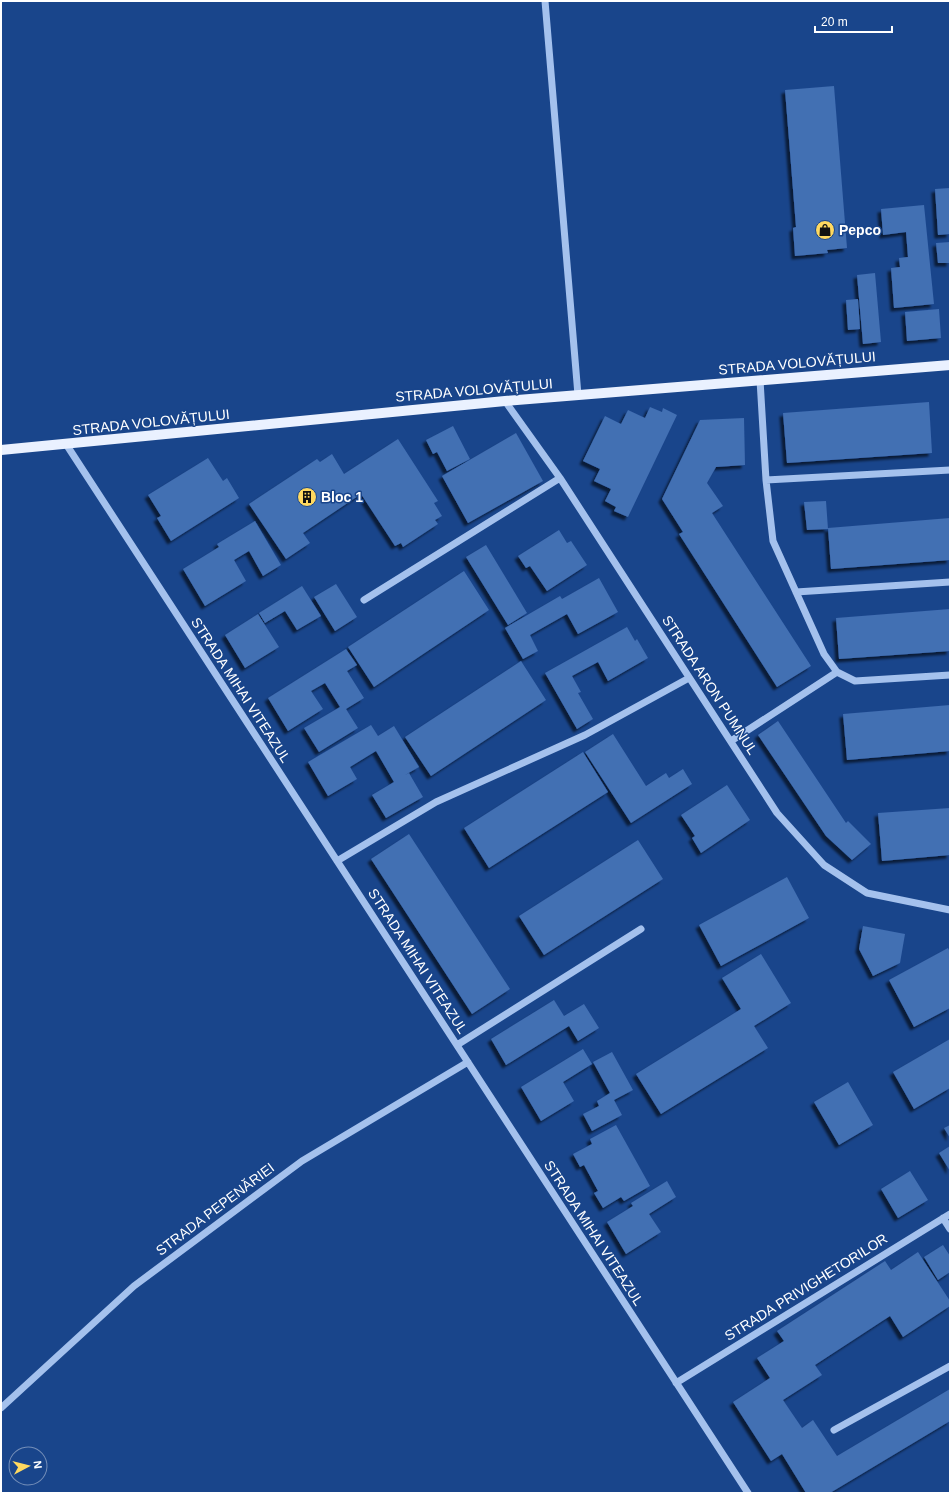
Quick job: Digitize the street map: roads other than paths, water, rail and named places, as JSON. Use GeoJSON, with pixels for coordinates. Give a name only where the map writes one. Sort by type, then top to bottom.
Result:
{"type":"FeatureCollection","features":[{"type":"Feature","properties":{"kind":"main road","name":"STRADA VOLOVĂȚULUI"},"geometry":{"type":"LineString","coordinates":[[1,450],[505,401],[950,365]]}},
{"type":"Feature","properties":{"kind":"street"},"geometry":{"type":"LineString","coordinates":[[545,1],[578,395]]}},
{"type":"Feature","properties":{"kind":"street"},"geometry":{"type":"LineString","coordinates":[[760,380],[766,480],[773,541],[824,654],[837,672],[855,681],[950,675]]}},
{"type":"Feature","properties":{"kind":"street","name":"STRADA ARON PUMNUL"},"geometry":{"type":"LineString","coordinates":[[505,401],[560,478],[777,813],[824,865],[867,893],[950,910]]}},
{"type":"Feature","properties":{"kind":"street","name":"STRADA MIHAI VITEAZUL"},"geometry":{"type":"LineString","coordinates":[[66,444],[748,1493]]}},
{"type":"Feature","properties":{"kind":"street"},"geometry":{"type":"LineString","coordinates":[[766,480],[950,470]]}},
{"type":"Feature","properties":{"kind":"street"},"geometry":{"type":"LineString","coordinates":[[364,600],[560,478]]}},
{"type":"Feature","properties":{"kind":"street"},"geometry":{"type":"LineString","coordinates":[[796,592],[950,582]]}},
{"type":"Feature","properties":{"kind":"street"},"geometry":{"type":"LineString","coordinates":[[731,741],[837,672]]}},
{"type":"Feature","properties":{"kind":"street"},"geometry":{"type":"LineString","coordinates":[[337,861],[436,802],[585,735],[689,678]]}},
{"type":"Feature","properties":{"kind":"street"},"geometry":{"type":"LineString","coordinates":[[456,1045],[641,929]]}},
{"type":"Feature","properties":{"kind":"street","name":"STRADA PEPENĂRIEI"},"geometry":{"type":"LineString","coordinates":[[1,1408],[134,1286],[302,1160],[468,1062]]}},
{"type":"Feature","properties":{"kind":"street","name":"STRADA PRIVIGHETORILOR"},"geometry":{"type":"LineString","coordinates":[[676,1382],[950,1214]]}},
{"type":"Feature","properties":{"kind":"street"},"geometry":{"type":"LineString","coordinates":[[943,1218],[950,1229]]}},
{"type":"Feature","properties":{"kind":"street"},"geometry":{"type":"LineString","coordinates":[[834,1430],[950,1366]]}},
{"type":"Feature","properties":{"kind":"place","name":"Pepco"},"geometry":{"type":"Point","coordinates":[825,230]}},
{"type":"Feature","properties":{"kind":"place","name":"Bloc 1"},"geometry":{"type":"Point","coordinates":[307,497]}}]}
